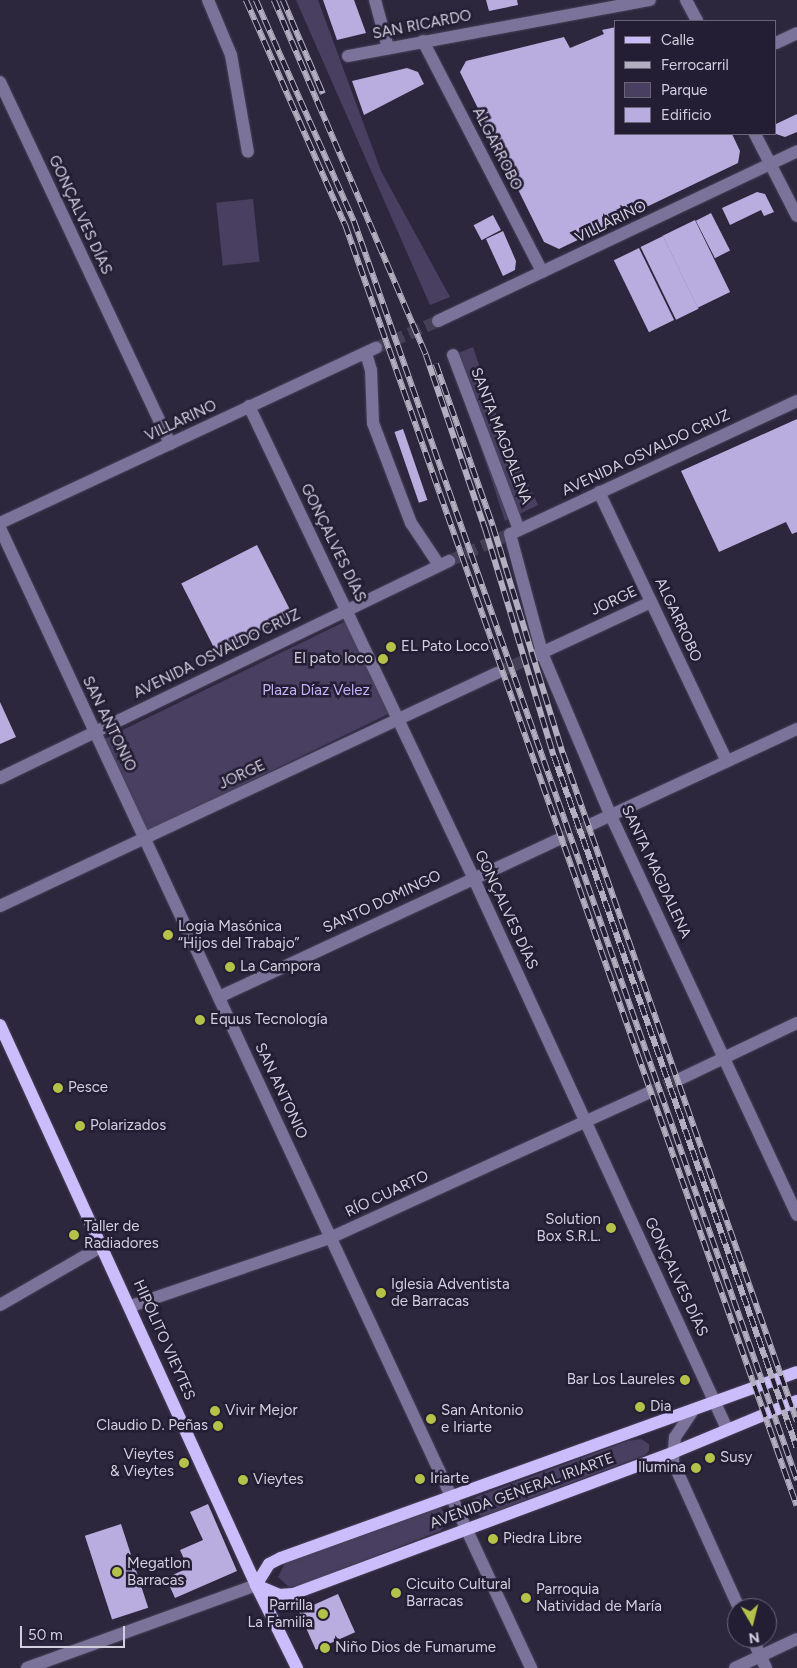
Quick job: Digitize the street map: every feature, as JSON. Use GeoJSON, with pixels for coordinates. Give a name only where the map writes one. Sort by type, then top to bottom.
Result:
{"type":"FeatureCollection","features":[{"type":"Feature","properties":{"kind":"main road","name":"HIPÓLITO VIEYTES"},"geometry":{"type":"LineString","coordinates":[[0,1025],[131,1306],[256,1584],[297,1668]]}},
{"type":"Feature","properties":{"kind":"main road","name":"AVENIDA GENERAL IRIARTE"},"geometry":{"type":"LineString","coordinates":[[797,1372],[717,1403],[281,1558],[269,1564],[256,1584],[279,1594],[293,1594],[672,1453],[797,1401]]}},
{"type":"Feature","properties":{"kind":"street"},"geometry":{"type":"LineString","coordinates":[[208,0],[230,55],[248,152]]}},
{"type":"Feature","properties":{"kind":"street","name":"SAN RICARDO"},"geometry":{"type":"LineString","coordinates":[[348,56],[650,0]]}},
{"type":"Feature","properties":{"kind":"street"},"geometry":{"type":"LineString","coordinates":[[686,0],[696,20]]}},
{"type":"Feature","properties":{"kind":"street"},"geometry":{"type":"LineString","coordinates":[[379,1],[388,48]]}},
{"type":"Feature","properties":{"kind":"street"},"geometry":{"type":"LineString","coordinates":[[777,42],[797,32]]}},
{"type":"Feature","properties":{"kind":"street","name":"ALGARROBO"},"geometry":{"type":"LineString","coordinates":[[422,41],[542,272]]}},
{"type":"Feature","properties":{"kind":"street","name":"GONÇALVES DÍAS"},"geometry":{"type":"LineString","coordinates":[[0,82],[170,444]]}},
{"type":"Feature","properties":{"kind":"street"},"geometry":{"type":"LineString","coordinates":[[756,135],[797,216]]}},
{"type":"Feature","properties":{"kind":"street","name":"VILLARINO"},"geometry":{"type":"LineString","coordinates":[[438,320],[797,151]]}},
{"type":"Feature","properties":{"kind":"street","name":"VILLARINO"},"geometry":{"type":"LineString","coordinates":[[0,523],[371,350],[373,424],[411,523],[444,563]]}},
{"type":"Feature","properties":{"kind":"street","name":"SANTA MAGDALENA"},"geometry":{"type":"LineString","coordinates":[[453,355],[514,532],[539,654],[611,816],[726,1058],[797,1215]]}},
{"type":"Feature","properties":{"kind":"street","name":"AVENIDA OSVALDO CRUZ"},"geometry":{"type":"LineString","coordinates":[[514,532],[797,401]]}},
{"type":"Feature","properties":{"kind":"street","name":"GONÇALVES DÍAS"},"geometry":{"type":"LineString","coordinates":[[250,406],[473,877],[717,1403],[727,1429]]}},
{"type":"Feature","properties":{"kind":"street","name":"ALGARROBO"},"geometry":{"type":"LineString","coordinates":[[600,492],[728,761]]}},
{"type":"Feature","properties":{"kind":"street","name":"SAN ANTONIO"},"geometry":{"type":"LineString","coordinates":[[0,528],[146,837],[531,1668]]}},
{"type":"Feature","properties":{"kind":"street","name":"AVENIDA OSVALDO CRUZ"},"geometry":{"type":"LineString","coordinates":[[0,778],[94,730],[211,678],[346,609],[444,563]]}},
{"type":"Feature","properties":{"kind":"street","name":"JORGE"},"geometry":{"type":"LineString","coordinates":[[539,654],[651,602]]}},
{"type":"Feature","properties":{"kind":"street","name":"JORGE"},"geometry":{"type":"LineString","coordinates":[[0,906],[497,673]]}},
{"type":"Feature","properties":{"kind":"street"},"geometry":{"type":"LineString","coordinates":[[592,824],[797,729]]}},
{"type":"Feature","properties":{"kind":"street","name":"SANTO DOMINGO"},"geometry":{"type":"LineString","coordinates":[[219,997],[473,877],[559,839]]}},
{"type":"Feature","properties":{"kind":"street"},"geometry":{"type":"LineString","coordinates":[[682,1078],[797,1023]]}},
{"type":"Feature","properties":{"kind":"street","name":"RÍO CUARTO"},"geometry":{"type":"LineString","coordinates":[[131,1306],[332,1238],[648,1093]]}},
{"type":"Feature","properties":{"kind":"street"},"geometry":{"type":"LineString","coordinates":[[0,1305],[102,1246]]}},
{"type":"Feature","properties":{"kind":"street"},"geometry":{"type":"LineString","coordinates":[[692,1412],[679,1428],[672,1453],[676,1472],[733,1598]]}},
{"type":"Feature","properties":{"kind":"street"},"geometry":{"type":"LineString","coordinates":[[28,1668],[256,1584]]}},
{"type":"Feature","properties":{"kind":"street"},"geometry":{"type":"LineString","coordinates":[[736,1668],[763,1662],[797,1639]]}},
{"type":"Feature","properties":{"kind":"street"},"geometry":{"type":"LineString","coordinates":[[757,1648],[763,1662]]}},
{"type":"Feature","properties":{"kind":"green space"},"geometry":{"type":"Polygon","coordinates":[[[296,0],[318,0],[381,171],[450,297],[430,305],[296,0]]]}},
{"type":"Feature","properties":{"kind":"green space"},"geometry":{"type":"Polygon","coordinates":[[[253,199],[260,262],[223,266],[216,203],[253,199]]]}},
{"type":"Feature","properties":{"kind":"green space"},"geometry":{"type":"Polygon","coordinates":[[[473,347],[494,410],[538,505],[505,521],[451,356],[473,347]]]}},
{"type":"Feature","properties":{"kind":"green space","name":"Plaza Díaz Velez"},"geometry":{"type":"Polygon","coordinates":[[[346,621],[391,713],[146,832],[102,740],[346,621]]]}},
{"type":"Feature","properties":{"kind":"green space"},"geometry":{"type":"Polygon","coordinates":[[[641,1439],[649,1444],[649,1451],[645,1455],[482,1517],[472,1510],[471,1500],[478,1496],[627,1441],[641,1439]]]}},
{"type":"Feature","properties":{"kind":"green space"},"geometry":{"type":"Polygon","coordinates":[[[441,1508],[447,1518],[446,1525],[440,1531],[298,1586],[289,1587],[278,1577],[285,1563],[429,1509],[441,1508]]]}},
{"type":"Feature","properties":{"kind":"building"},"geometry":{"type":"Polygon","coordinates":[[[323,0],[354,0],[366,33],[337,40],[323,0]]]}},
{"type":"Feature","properties":{"kind":"building"},"geometry":{"type":"Polygon","coordinates":[[[486,0],[517,0],[518,5],[489,11],[486,0]]]}},
{"type":"Feature","properties":{"kind":"building"},"geometry":{"type":"Polygon","coordinates":[[[614,27],[614,135],[732,135],[740,151],[738,163],[559,249],[544,242],[460,72],[466,61],[564,37],[570,48],[604,34],[602,30],[614,27]]]}},
{"type":"Feature","properties":{"kind":"building"},"geometry":{"type":"Polygon","coordinates":[[[407,68],[418,72],[424,84],[364,115],[352,81],[407,68]]]}},
{"type":"Feature","properties":{"kind":"building"},"geometry":{"type":"Polygon","coordinates":[[[797,114],[797,132],[785,137],[777,134],[777,124],[797,114]]]}},
{"type":"Feature","properties":{"kind":"building"},"geometry":{"type":"Polygon","coordinates":[[[757,192],[765,194],[774,212],[764,216],[761,210],[730,225],[722,208],[757,192]]]}},
{"type":"Feature","properties":{"kind":"building"},"geometry":{"type":"Polygon","coordinates":[[[711,213],[730,250],[715,258],[696,221],[711,213]]]}},
{"type":"Feature","properties":{"kind":"building"},"geometry":{"type":"Polygon","coordinates":[[[493,215],[501,230],[482,240],[474,225],[493,215]]]}},
{"type":"Feature","properties":{"kind":"building"},"geometry":{"type":"Polygon","coordinates":[[[695,220],[730,292],[698,308],[663,236],[695,220]]]}},
{"type":"Feature","properties":{"kind":"building"},"geometry":{"type":"Polygon","coordinates":[[[503,231],[516,261],[515,270],[503,276],[486,239],[503,231]]]}},
{"type":"Feature","properties":{"kind":"building"},"geometry":{"type":"Polygon","coordinates":[[[663,236],[699,309],[676,320],[641,247],[663,236]]]}},
{"type":"Feature","properties":{"kind":"building"},"geometry":{"type":"Polygon","coordinates":[[[639,248],[674,320],[649,332],[614,260],[639,248]]]}},
{"type":"Feature","properties":{"kind":"building"},"geometry":{"type":"Polygon","coordinates":[[[797,419],[797,532],[792,534],[786,522],[719,552],[681,471],[797,419]]]}},
{"type":"Feature","properties":{"kind":"building"},"geometry":{"type":"Polygon","coordinates":[[[403,429],[427,500],[419,503],[394,432],[403,429]]]}},
{"type":"Feature","properties":{"kind":"building"},"geometry":{"type":"Polygon","coordinates":[[[257,545],[292,614],[217,653],[181,584],[257,545]]]}},
{"type":"Feature","properties":{"kind":"building"},"geometry":{"type":"Polygon","coordinates":[[[0,702],[16,737],[0,744],[0,702]]]}},
{"type":"Feature","properties":{"kind":"building"},"geometry":{"type":"Polygon","coordinates":[[[208,1504],[237,1571],[175,1598],[166,1578],[188,1568],[180,1550],[203,1540],[190,1512],[208,1504]]]}},
{"type":"Feature","properties":{"kind":"building","name":"Megatlon Barracas"},"geometry":{"type":"Polygon","coordinates":[[[121,1524],[148,1608],[112,1619],[85,1536],[121,1524]]]}},
{"type":"Feature","properties":{"kind":"building","name":"Parrilla La Familia"},"geometry":{"type":"Polygon","coordinates":[[[338,1594],[355,1632],[316,1650],[299,1611],[338,1594]]]}},
{"type":"Feature","properties":{"kind":"tunnel"},"geometry":{"type":"LineString","coordinates":[[376,348],[438,321]]}},
{"type":"Feature","properties":{"kind":"tunnel"},"geometry":{"type":"LineString","coordinates":[[449,561],[510,534]]}},
{"type":"Feature","properties":{"kind":"tunnel"},"geometry":{"type":"LineString","coordinates":[[497,673],[537,655]]}},
{"type":"Feature","properties":{"kind":"tunnel"},"geometry":{"type":"LineString","coordinates":[[559,839],[592,824]]}},
{"type":"Feature","properties":{"kind":"tunnel"},"geometry":{"type":"LineString","coordinates":[[648,1093],[682,1078]]}},
{"type":"Feature","properties":{"kind":"railway"},"geometry":{"type":"LineString","coordinates":[[246,0],[345,224],[797,1506]]}},
{"type":"Feature","properties":{"kind":"railway"},"geometry":{"type":"LineString","coordinates":[[256,0],[354,221],[797,1480]]}},
{"type":"Feature","properties":{"kind":"railway"},"geometry":{"type":"LineString","coordinates":[[274,0],[426,355],[485,528],[554,756],[797,1448]]}},
{"type":"Feature","properties":{"kind":"railway"},"geometry":{"type":"LineString","coordinates":[[283,0],[323,94]]}},
{"type":"Feature","properties":{"kind":"railway"},"geometry":{"type":"LineString","coordinates":[[436,364],[493,526],[563,753],[797,1421]]}},
{"type":"Feature","properties":{"kind":"place","name":"EL Pato Loco"},"geometry":{"type":"Point","coordinates":[391,647]}},
{"type":"Feature","properties":{"kind":"place","name":"El pato loco"},"geometry":{"type":"Point","coordinates":[383,659]}},
{"type":"Feature","properties":{"kind":"place","name":"Logia Masónica “Hijos del Trabajo”"},"geometry":{"type":"Point","coordinates":[168,935]}},
{"type":"Feature","properties":{"kind":"place","name":"La Campora"},"geometry":{"type":"Point","coordinates":[230,967]}},
{"type":"Feature","properties":{"kind":"place","name":"Equus Tecnología"},"geometry":{"type":"Point","coordinates":[200,1020]}},
{"type":"Feature","properties":{"kind":"place","name":"Pesce"},"geometry":{"type":"Point","coordinates":[58,1088]}},
{"type":"Feature","properties":{"kind":"place","name":"Polarizados"},"geometry":{"type":"Point","coordinates":[80,1126]}},
{"type":"Feature","properties":{"kind":"place","name":"Solution Box S.R.L."},"geometry":{"type":"Point","coordinates":[611,1228]}},
{"type":"Feature","properties":{"kind":"place","name":"Taller de Radiadores"},"geometry":{"type":"Point","coordinates":[74,1235]}},
{"type":"Feature","properties":{"kind":"place","name":"Iglesia Adventista de Barracas"},"geometry":{"type":"Point","coordinates":[381,1293]}},
{"type":"Feature","properties":{"kind":"place","name":"Bar Los Laureles"},"geometry":{"type":"Point","coordinates":[685,1380]}},
{"type":"Feature","properties":{"kind":"place","name":"Dia"},"geometry":{"type":"Point","coordinates":[640,1407]}},
{"type":"Feature","properties":{"kind":"place","name":"Vivir Mejor"},"geometry":{"type":"Point","coordinates":[215,1411]}},
{"type":"Feature","properties":{"kind":"place","name":"San Antonio e Iriarte"},"geometry":{"type":"Point","coordinates":[431,1419]}},
{"type":"Feature","properties":{"kind":"place","name":"Claudio D. Peñas"},"geometry":{"type":"Point","coordinates":[218,1426]}},
{"type":"Feature","properties":{"kind":"place","name":"Susy"},"geometry":{"type":"Point","coordinates":[710,1458]}},
{"type":"Feature","properties":{"kind":"place","name":"Vieytes & Vieytes"},"geometry":{"type":"Point","coordinates":[184,1463]}},
{"type":"Feature","properties":{"kind":"place","name":"Ilumina"},"geometry":{"type":"Point","coordinates":[696,1468]}},
{"type":"Feature","properties":{"kind":"place","name":"Iriarte"},"geometry":{"type":"Point","coordinates":[420,1479]}},
{"type":"Feature","properties":{"kind":"place","name":"Vieytes"},"geometry":{"type":"Point","coordinates":[243,1480]}},
{"type":"Feature","properties":{"kind":"place","name":"Piedra Libre"},"geometry":{"type":"Point","coordinates":[493,1539]}},
{"type":"Feature","properties":{"kind":"place","name":"Megatlon Barracas"},"geometry":{"type":"Point","coordinates":[117,1572]}},
{"type":"Feature","properties":{"kind":"place","name":"Cicuito Cultural Barracas"},"geometry":{"type":"Point","coordinates":[396,1593]}},
{"type":"Feature","properties":{"kind":"place","name":"Parroquia Natividad de María"},"geometry":{"type":"Point","coordinates":[526,1598]}},
{"type":"Feature","properties":{"kind":"place","name":"Parrilla La Familia"},"geometry":{"type":"Point","coordinates":[323,1614]}},
{"type":"Feature","properties":{"kind":"place","name":"Niño Dios de Fumarume"},"geometry":{"type":"Point","coordinates":[325,1648]}}]}
